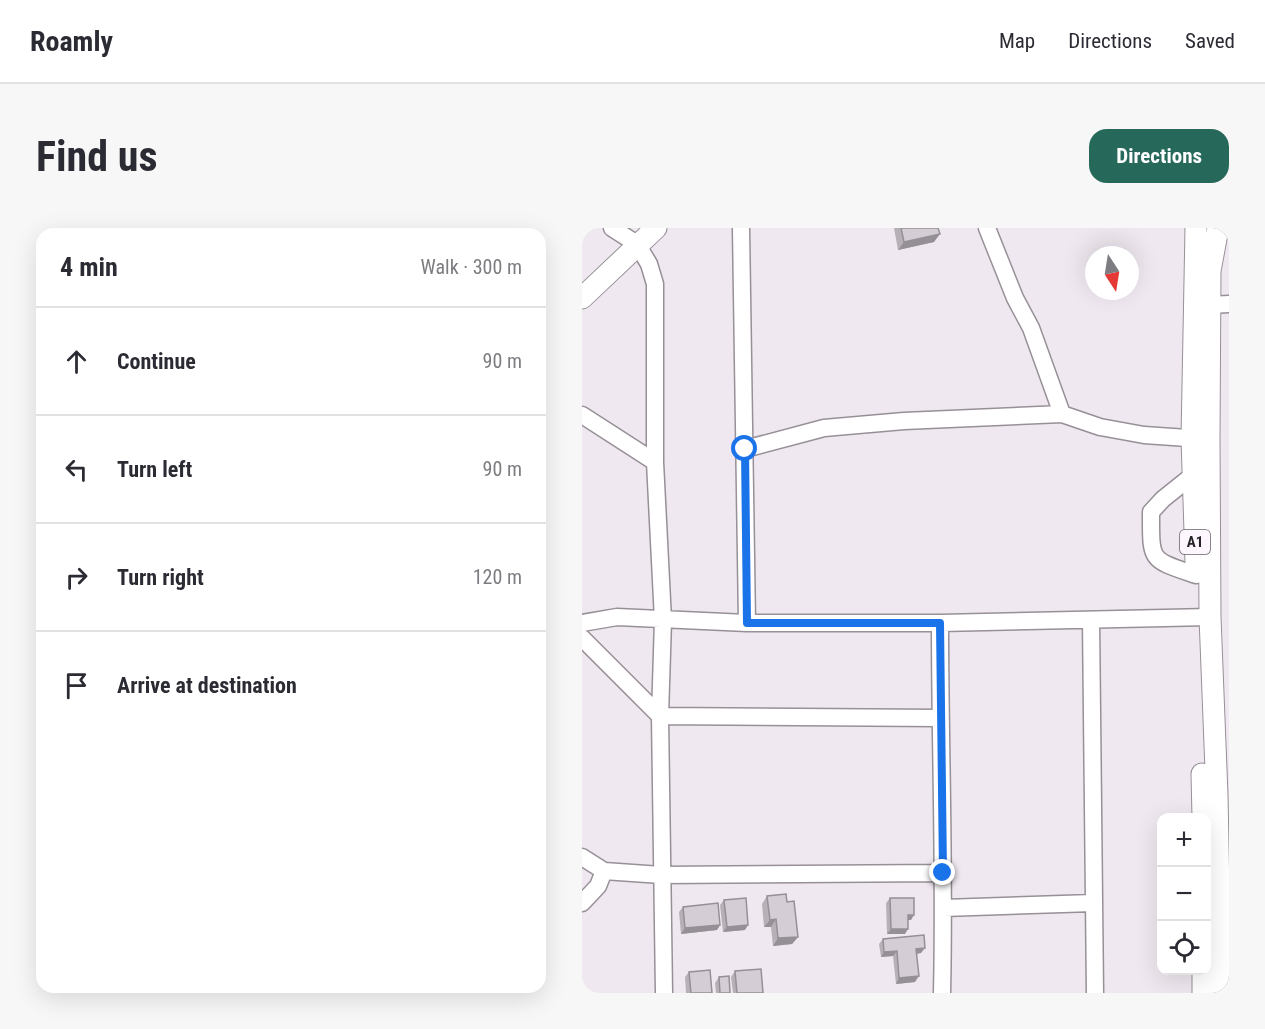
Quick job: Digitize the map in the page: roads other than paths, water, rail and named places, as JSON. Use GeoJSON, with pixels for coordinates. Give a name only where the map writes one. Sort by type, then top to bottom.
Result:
{"type":"FeatureCollection","features":[{"type":"Feature","properties":{"kind":"main road"},"geometry":{"type":"LineString","coordinates":[[582,298],[656,228]]}},
{"type":"Feature","properties":{"kind":"main road","name":"A1"},"geometry":{"type":"LineString","coordinates":[[1196,228],[1204,617],[1216,794],[1221,993]]}},
{"type":"Feature","properties":{"kind":"main road","name":"A1"},"geometry":{"type":"LineString","coordinates":[[1204,617],[1196,575],[1193,475],[1219,304],[1210,271],[1218,228]]}},
{"type":"Feature","properties":{"kind":"main road","name":"A1"},"geometry":{"type":"LineString","coordinates":[[1206,813],[1216,794]]}},
{"type":"Feature","properties":{"kind":"main road"},"geometry":{"type":"LineString","coordinates":[[1203,975],[1203,993]]}},
{"type":"Feature","properties":{"kind":"street"},"geometry":{"type":"LineString","coordinates":[[612,228],[637,244],[649,264],[655,284],[655,462],[663,620],[660,716],[664,993]]}},
{"type":"Feature","properties":{"kind":"street"},"geometry":{"type":"LineString","coordinates":[[741,228],[747,623]]}},
{"type":"Feature","properties":{"kind":"street"},"geometry":{"type":"LineString","coordinates":[[987,228],[1015,298],[1031,327],[1062,414]]}},
{"type":"Feature","properties":{"kind":"street"},"geometry":{"type":"LineString","coordinates":[[745,449],[824,428],[904,421],[1062,414],[1100,427],[1144,435],[1200,439]]}},
{"type":"Feature","properties":{"kind":"street"},"geometry":{"type":"LineString","coordinates":[[582,415],[655,462]]}},
{"type":"Feature","properties":{"kind":"street"},"geometry":{"type":"LineString","coordinates":[[1193,475],[1163,499],[1151,512],[1151,549],[1161,563],[1196,575]]}},
{"type":"Feature","properties":{"kind":"street"},"geometry":{"type":"LineString","coordinates":[[582,623],[617,617],[747,623],[940,623],[1204,617]]}},
{"type":"Feature","properties":{"kind":"street"},"geometry":{"type":"LineString","coordinates":[[1091,620],[1095,993]]}},
{"type":"Feature","properties":{"kind":"street"},"geometry":{"type":"LineString","coordinates":[[940,623],[944,908],[942,993]]}},
{"type":"Feature","properties":{"kind":"street"},"geometry":{"type":"LineString","coordinates":[[582,638],[660,716],[940,718]]}},
{"type":"Feature","properties":{"kind":"street"},"geometry":{"type":"LineString","coordinates":[[582,857],[604,870],[661,875],[943,873]]}},
{"type":"Feature","properties":{"kind":"street"},"geometry":{"type":"LineString","coordinates":[[582,903],[598,886],[604,870]]}},
{"type":"Feature","properties":{"kind":"street"},"geometry":{"type":"LineString","coordinates":[[944,908],[1093,903]]}}]}
